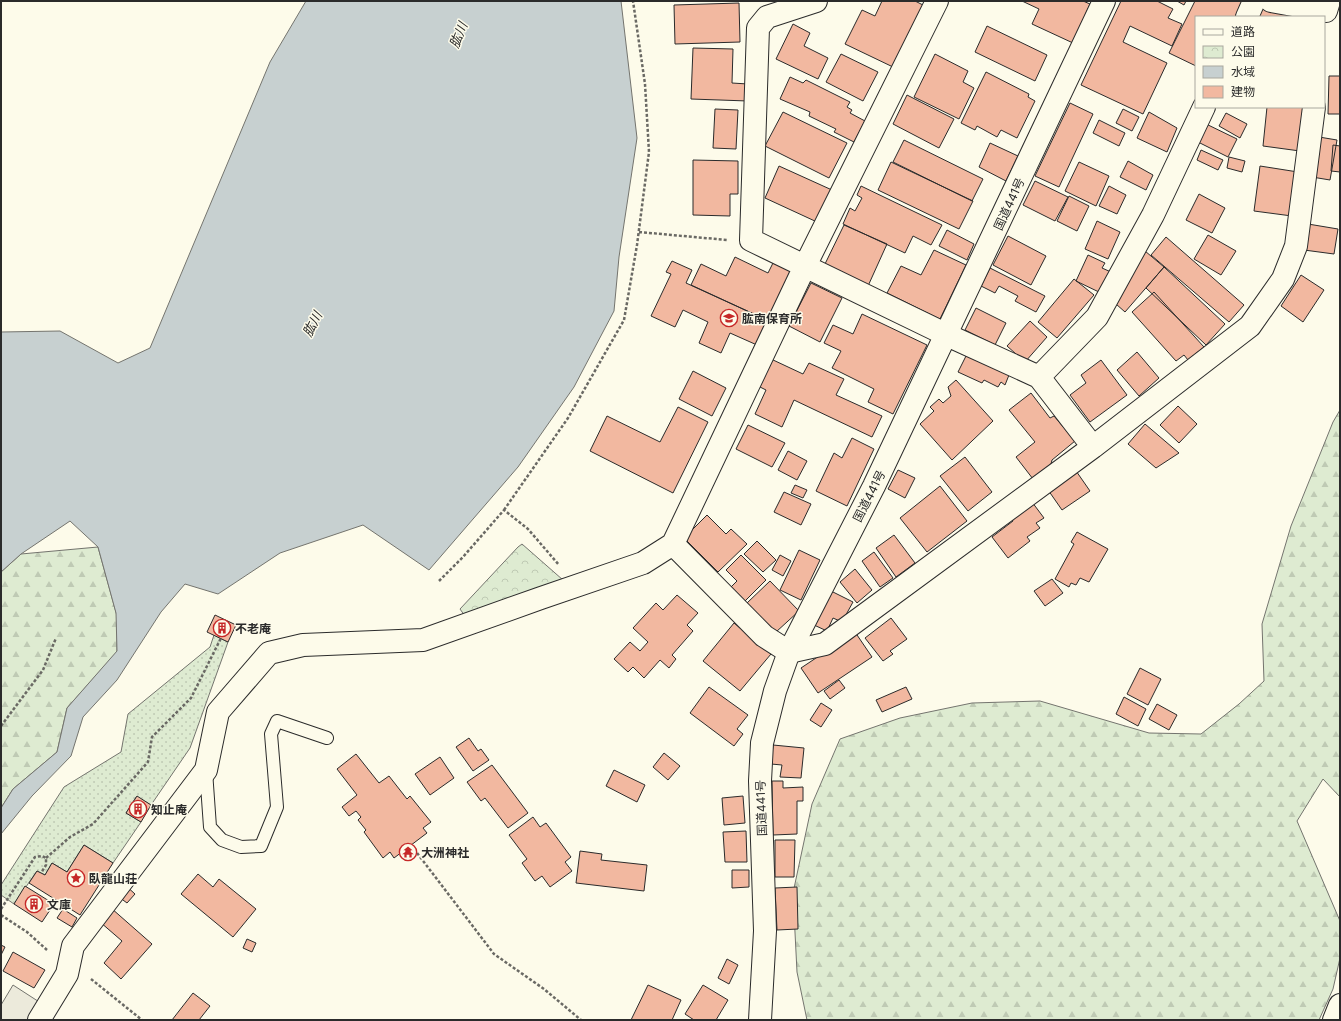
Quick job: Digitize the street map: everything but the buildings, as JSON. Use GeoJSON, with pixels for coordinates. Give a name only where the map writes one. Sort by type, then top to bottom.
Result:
{"type":"FeatureCollection","features":[{"type":"Feature","properties":{"kind":"main road"},"geometry":{"type":"LineString","coordinates":[[816,1],[767,17],[758,28],[751,240],[947,335],[1039,377],[1092,447]]}},
{"type":"Feature","properties":{"kind":"main road"},"geometry":{"type":"LineString","coordinates":[[39,1020],[67,974],[73,946],[206,770],[218,712],[269,653],[303,645],[423,640],[643,563],[673,544],[805,266],[937,1]]}},
{"type":"Feature","properties":{"kind":"main road"},"geometry":{"type":"LineString","coordinates":[[1247,16],[1254,1]]}},
{"type":"Feature","properties":{"kind":"main road"},"geometry":{"type":"LineString","coordinates":[[1271,1],[1326,13]]}},
{"type":"Feature","properties":{"kind":"main road","name":"国道441号"},"geometry":{"type":"LineString","coordinates":[[760,1020],[765,931],[760,781],[762,744],[775,691],[789,652],[874,486],[947,335],[1103,2]]}},
{"type":"Feature","properties":{"kind":"main road"},"geometry":{"type":"LineString","coordinates":[[1039,377],[1097,317],[1153,216],[1204,108]]}},
{"type":"Feature","properties":{"kind":"main road"},"geometry":{"type":"LineString","coordinates":[[673,544],[764,636],[789,652],[825,644],[1092,447],[1250,326],[1283,279],[1296,246],[1314,108]]}},
{"type":"Feature","properties":{"kind":"main road"},"geometry":{"type":"LineString","coordinates":[[1334,1020],[1340,1005]]}},
{"type":"Feature","properties":{"kind":"lane"},"geometry":{"type":"LineString","coordinates":[[206,770],[210,827],[222,840],[241,847],[261,846],[278,806],[271,734],[277,721],[327,738]]}},
{"type":"Feature","properties":{"kind":"path"},"geometry":{"type":"LineString","coordinates":[[439,581],[463,557],[504,510],[568,418],[624,320],[639,232],[649,152],[645,84],[633,1]]}},
{"type":"Feature","properties":{"kind":"path"},"geometry":{"type":"LineString","coordinates":[[639,232],[729,241],[751,240]]}},
{"type":"Feature","properties":{"kind":"path"},"geometry":{"type":"LineString","coordinates":[[504,510],[528,529],[562,569]]}},
{"type":"Feature","properties":{"kind":"path"},"geometry":{"type":"LineString","coordinates":[[1,726],[43,670],[56,638]]}},
{"type":"Feature","properties":{"kind":"path"},"geometry":{"type":"LineString","coordinates":[[42,873],[46,865],[46,858],[70,837],[93,824],[148,762],[152,737],[191,698],[221,638]]}},
{"type":"Feature","properties":{"kind":"path"},"geometry":{"type":"LineString","coordinates":[[414,849],[494,954],[544,989],[581,1020]]}},
{"type":"Feature","properties":{"kind":"path"},"geometry":{"type":"LineString","coordinates":[[1,909],[35,857],[42,856],[46,858]]}},
{"type":"Feature","properties":{"kind":"path"},"geometry":{"type":"LineString","coordinates":[[1,915],[27,932]]}},
{"type":"Feature","properties":{"kind":"path"},"geometry":{"type":"LineString","coordinates":[[70,963],[142,1020]]}},
{"type":"Feature","properties":{"kind":"green space"},"geometry":{"type":"Polygon","coordinates":[[[1340,410],[1340,797],[1323,779],[1297,821],[1340,921],[1340,958],[1333,989],[1319,1020],[807,1020],[797,972],[793,893],[812,804],[840,739],[900,718],[972,703],[1040,701],[1149,733],[1201,734],[1239,704],[1264,681],[1262,624],[1291,526],[1333,422],[1340,410]]]}},
{"type":"Feature","properties":{"kind":"green space"},"geometry":{"type":"Polygon","coordinates":[[[522,544],[563,580],[467,619],[460,609],[522,544]]]}},
{"type":"Feature","properties":{"kind":"green space"},"geometry":{"type":"Polygon","coordinates":[[[98,547],[117,616],[117,652],[67,708],[57,752],[13,789],[1,808],[1,572],[21,554],[98,547]]]}},
{"type":"Feature","properties":{"kind":"green space"},"geometry":{"type":"Polygon","coordinates":[[[214,635],[228,642],[190,748],[151,805],[136,797],[126,813],[141,822],[113,863],[84,845],[67,872],[52,863],[45,875],[37,871],[14,904],[1,895],[1,885],[64,787],[121,752],[128,714],[210,647],[214,635]]]}},
{"type":"Feature","properties":{"kind":"shaded area"},"geometry":{"type":"Polygon","coordinates":[[[13,985],[47,1007],[39,1020],[1,1020],[1,1005],[13,985]]]}},
{"type":"Feature","properties":{"kind":"water","name":"肱川"},"geometry":{"type":"Polygon","coordinates":[[[306,1],[621,1],[637,138],[619,257],[614,311],[574,387],[518,467],[429,570],[363,525],[280,553],[218,594],[185,584],[161,612],[117,680],[83,717],[71,756],[32,796],[1,834],[1,808],[13,789],[57,752],[67,708],[117,651],[116,613],[98,547],[70,521],[21,554],[1,572],[1,332],[60,331],[118,363],[150,348],[270,62],[306,1]]]}},
{"type":"Feature","properties":{"kind":"place","name":"肱南保育所"},"geometry":{"type":"Point","coordinates":[729,318]}},
{"type":"Feature","properties":{"kind":"place","name":"不老庵"},"geometry":{"type":"Point","coordinates":[222,628]}},
{"type":"Feature","properties":{"kind":"place","name":"知止庵"},"geometry":{"type":"Point","coordinates":[138,809]}},
{"type":"Feature","properties":{"kind":"place","name":"大洲神社"},"geometry":{"type":"Point","coordinates":[408,852]}},
{"type":"Feature","properties":{"kind":"place","name":"臥龍山荘"},"geometry":{"type":"Point","coordinates":[76,878]}},
{"type":"Feature","properties":{"kind":"place","name":"文庫"},"geometry":{"type":"Point","coordinates":[34,904]}}]}
